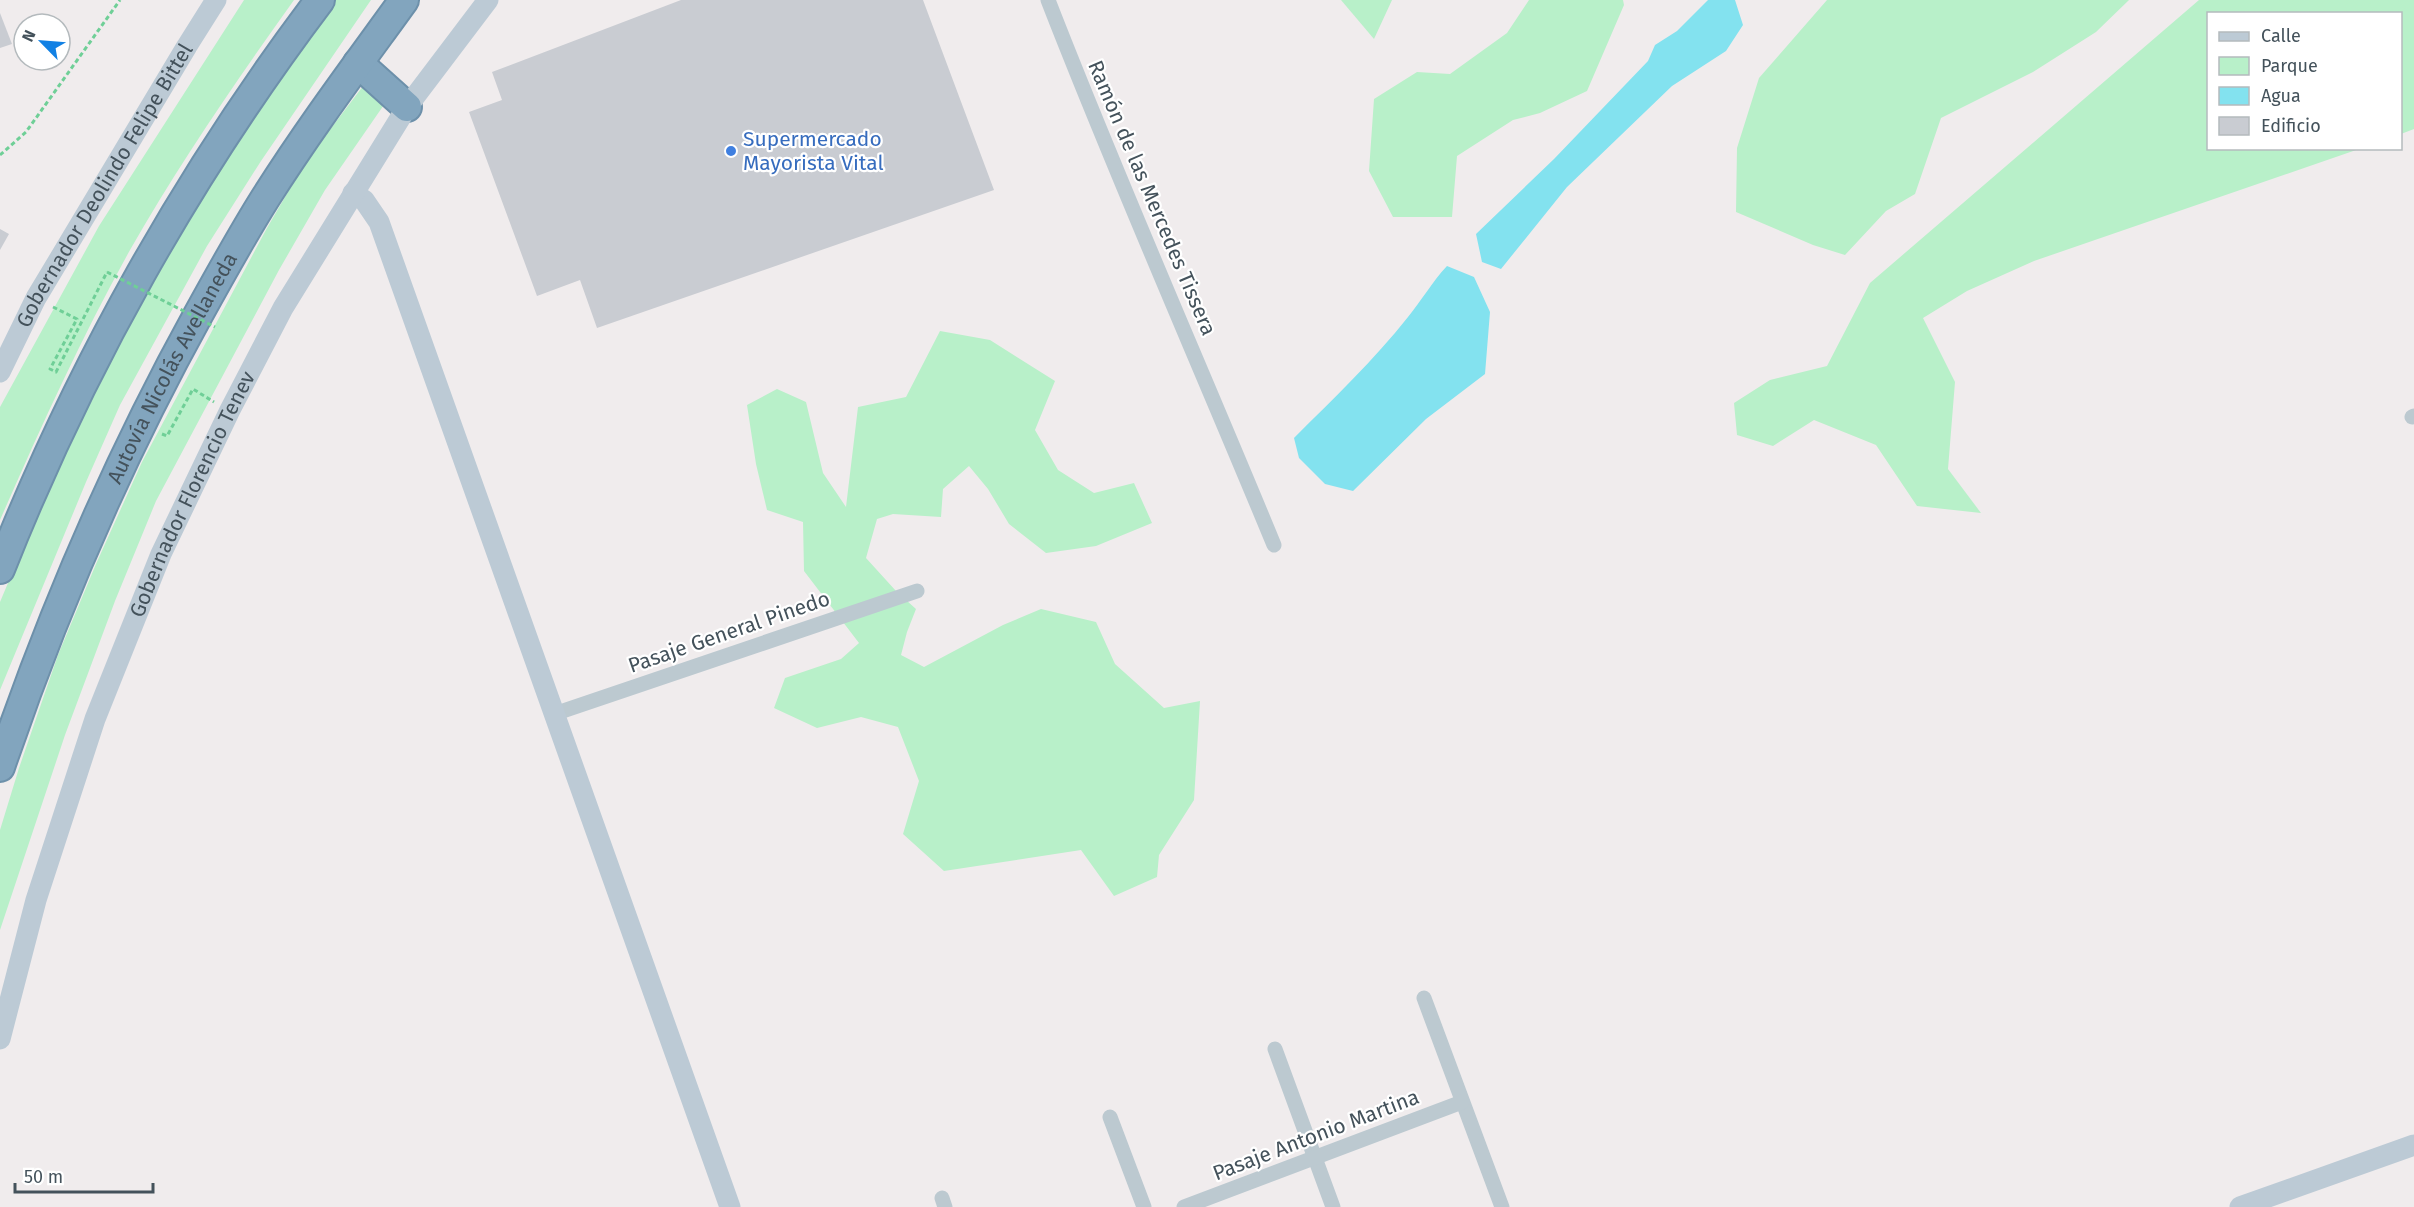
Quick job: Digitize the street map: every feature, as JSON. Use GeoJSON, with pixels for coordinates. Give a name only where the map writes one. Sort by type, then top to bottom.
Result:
{"type":"FeatureCollection","features":[{"type":"Feature","properties":{"kind":"highway"},"geometry":{"type":"LineString","coordinates":[[0,569],[64,422],[126,300],[222,140],[320,0]]}},
{"type":"Feature","properties":{"kind":"highway","name":"Autovía Nicolás Avellaneda"},"geometry":{"type":"LineString","coordinates":[[0,767],[24,697],[86,540],[144,417],[225,266],[265,198],[404,0]]}},
{"type":"Feature","properties":{"kind":"highway"},"geometry":{"type":"LineString","coordinates":[[358,63],[407,106]]}},
{"type":"Feature","properties":{"kind":"street","name":"Gobernador Deolindo Felipe Bittel"},"geometry":{"type":"LineString","coordinates":[[0,372],[36,298],[216,0]]}},
{"type":"Feature","properties":{"kind":"street","name":"Gobernador Florencio Tenev"},"geometry":{"type":"LineString","coordinates":[[0,1039],[36,900],[95,719],[161,554],[230,410],[283,308],[407,106],[488,0]]}},
{"type":"Feature","properties":{"kind":"street","name":"Ramón de las Mercedes Tissera"},"geometry":{"type":"LineString","coordinates":[[1048,0],[1103,141],[1274,545]]}},
{"type":"Feature","properties":{"kind":"street"},"geometry":{"type":"LineString","coordinates":[[353,193],[364,200],[379,222],[730,1207]]}},
{"type":"Feature","properties":{"kind":"street","name":"Pasaje General Pinedo"},"geometry":{"type":"LineString","coordinates":[[554,714],[917,591]]}},
{"type":"Feature","properties":{"kind":"street"},"geometry":{"type":"LineString","coordinates":[[1424,998],[1502,1207]]}},
{"type":"Feature","properties":{"kind":"street"},"geometry":{"type":"LineString","coordinates":[[1275,1049],[1333,1207]]}},
{"type":"Feature","properties":{"kind":"street","name":"Pasaje Antonio Martina"},"geometry":{"type":"LineString","coordinates":[[1184,1207],[1462,1102]]}},
{"type":"Feature","properties":{"kind":"street"},"geometry":{"type":"LineString","coordinates":[[1110,1117],[1144,1207]]}},
{"type":"Feature","properties":{"kind":"street"},"geometry":{"type":"LineString","coordinates":[[2240,1207],[2414,1145]]}},
{"type":"Feature","properties":{"kind":"path"},"geometry":{"type":"LineString","coordinates":[[0,155],[26,132],[120,0]]}},
{"type":"Feature","properties":{"kind":"path"},"geometry":{"type":"LineString","coordinates":[[49,305],[77,319],[50,369],[56,372],[107,272],[215,327]]}},
{"type":"Feature","properties":{"kind":"path"},"geometry":{"type":"LineString","coordinates":[[193,390],[218,404]]}},
{"type":"Feature","properties":{"kind":"green space"},"geometry":{"type":"Polygon","coordinates":[[[244,0],[294,0],[209,123],[130,250],[78,350],[0,520],[0,407],[99,226],[244,0]]]}},
{"type":"Feature","properties":{"kind":"green space"},"geometry":{"type":"Polygon","coordinates":[[[334,0],[371,0],[261,161],[207,246],[120,405],[0,690],[0,602],[72,431],[131,315],[195,203],[334,0]]]}},
{"type":"Feature","properties":{"kind":"green space"},"geometry":{"type":"Polygon","coordinates":[[[1341,0],[1392,0],[1374,39],[1341,0]]]}},
{"type":"Feature","properties":{"kind":"green space"},"geometry":{"type":"Polygon","coordinates":[[[1529,0],[1623,0],[1624,5],[1587,91],[1540,113],[1513,120],[1457,156],[1452,217],[1393,217],[1369,171],[1374,99],[1417,72],[1450,74],[1507,33],[1529,0]]]}},
{"type":"Feature","properties":{"kind":"green space"},"geometry":{"type":"Polygon","coordinates":[[[1827,0],[2129,0],[2096,32],[2033,72],[1941,118],[1915,194],[1886,211],[1845,255],[1813,245],[1736,212],[1737,148],[1759,78],[1827,0]]]}},
{"type":"Feature","properties":{"kind":"green space"},"geometry":{"type":"Polygon","coordinates":[[[2199,0],[2414,0],[2414,129],[2402,134],[2402,12],[2207,12],[2207,150],[2356,150],[2034,261],[1967,291],[1923,318],[1955,382],[1948,469],[1981,513],[1917,506],[1876,445],[1814,420],[1773,446],[1737,435],[1734,403],[1770,380],[1827,366],[1870,283],[2199,0]]]}},
{"type":"Feature","properties":{"kind":"green space"},"geometry":{"type":"Polygon","coordinates":[[[370,77],[388,99],[325,190],[279,270],[156,501],[115,601],[65,735],[0,930],[0,830],[58,655],[96,564],[142,462],[267,228],[306,161],[370,77]]]}},
{"type":"Feature","properties":{"kind":"green space"},"geometry":{"type":"Polygon","coordinates":[[[940,331],[990,340],[1055,381],[1035,430],[1058,470],[1094,493],[1134,483],[1152,523],[1096,546],[1046,553],[1009,524],[988,489],[969,466],[943,489],[941,517],[893,514],[877,519],[866,558],[916,609],[901,655],[924,667],[1003,625],[1041,609],[1096,622],[1115,664],[1164,708],[1200,701],[1194,800],[1159,855],[1157,877],[1114,896],[1081,850],[944,871],[903,834],[919,781],[898,727],[861,717],[817,728],[774,708],[785,678],[841,659],[859,643],[804,571],[803,522],[767,510],[756,464],[747,405],[777,389],[806,402],[823,473],[846,507],[858,407],[906,397],[940,331]]]}},
{"type":"Feature","properties":{"kind":"water"},"geometry":{"type":"Polygon","coordinates":[[[1708,0],[1735,0],[1743,25],[1726,51],[1672,86],[1567,187],[1501,269],[1482,262],[1476,234],[1554,159],[1648,61],[1655,45],[1677,31],[1708,0]]]}},
{"type":"Feature","properties":{"kind":"water"},"geometry":{"type":"Polygon","coordinates":[[[1447,266],[1474,277],[1490,312],[1485,374],[1426,419],[1353,491],[1325,484],[1299,458],[1294,438],[1381,349],[1447,266]]]}},
{"type":"Feature","properties":{"kind":"building","name":"Supermercado Mayorista Vital"},"geometry":{"type":"Polygon","coordinates":[[[681,0],[923,0],[994,190],[597,328],[580,280],[537,296],[469,112],[502,100],[492,72],[681,0]]]}},
{"type":"Feature","properties":{"kind":"building"},"geometry":{"type":"Polygon","coordinates":[[[0,13],[12,44],[0,48],[0,13]]]}},
{"type":"Feature","properties":{"kind":"building"},"geometry":{"type":"Polygon","coordinates":[[[0,229],[9,234],[0,250],[0,229]]]}},
{"type":"Feature","properties":{"kind":"place","name":"Supermercado Mayorista Vital"},"geometry":{"type":"Point","coordinates":[731,151]}}]}
